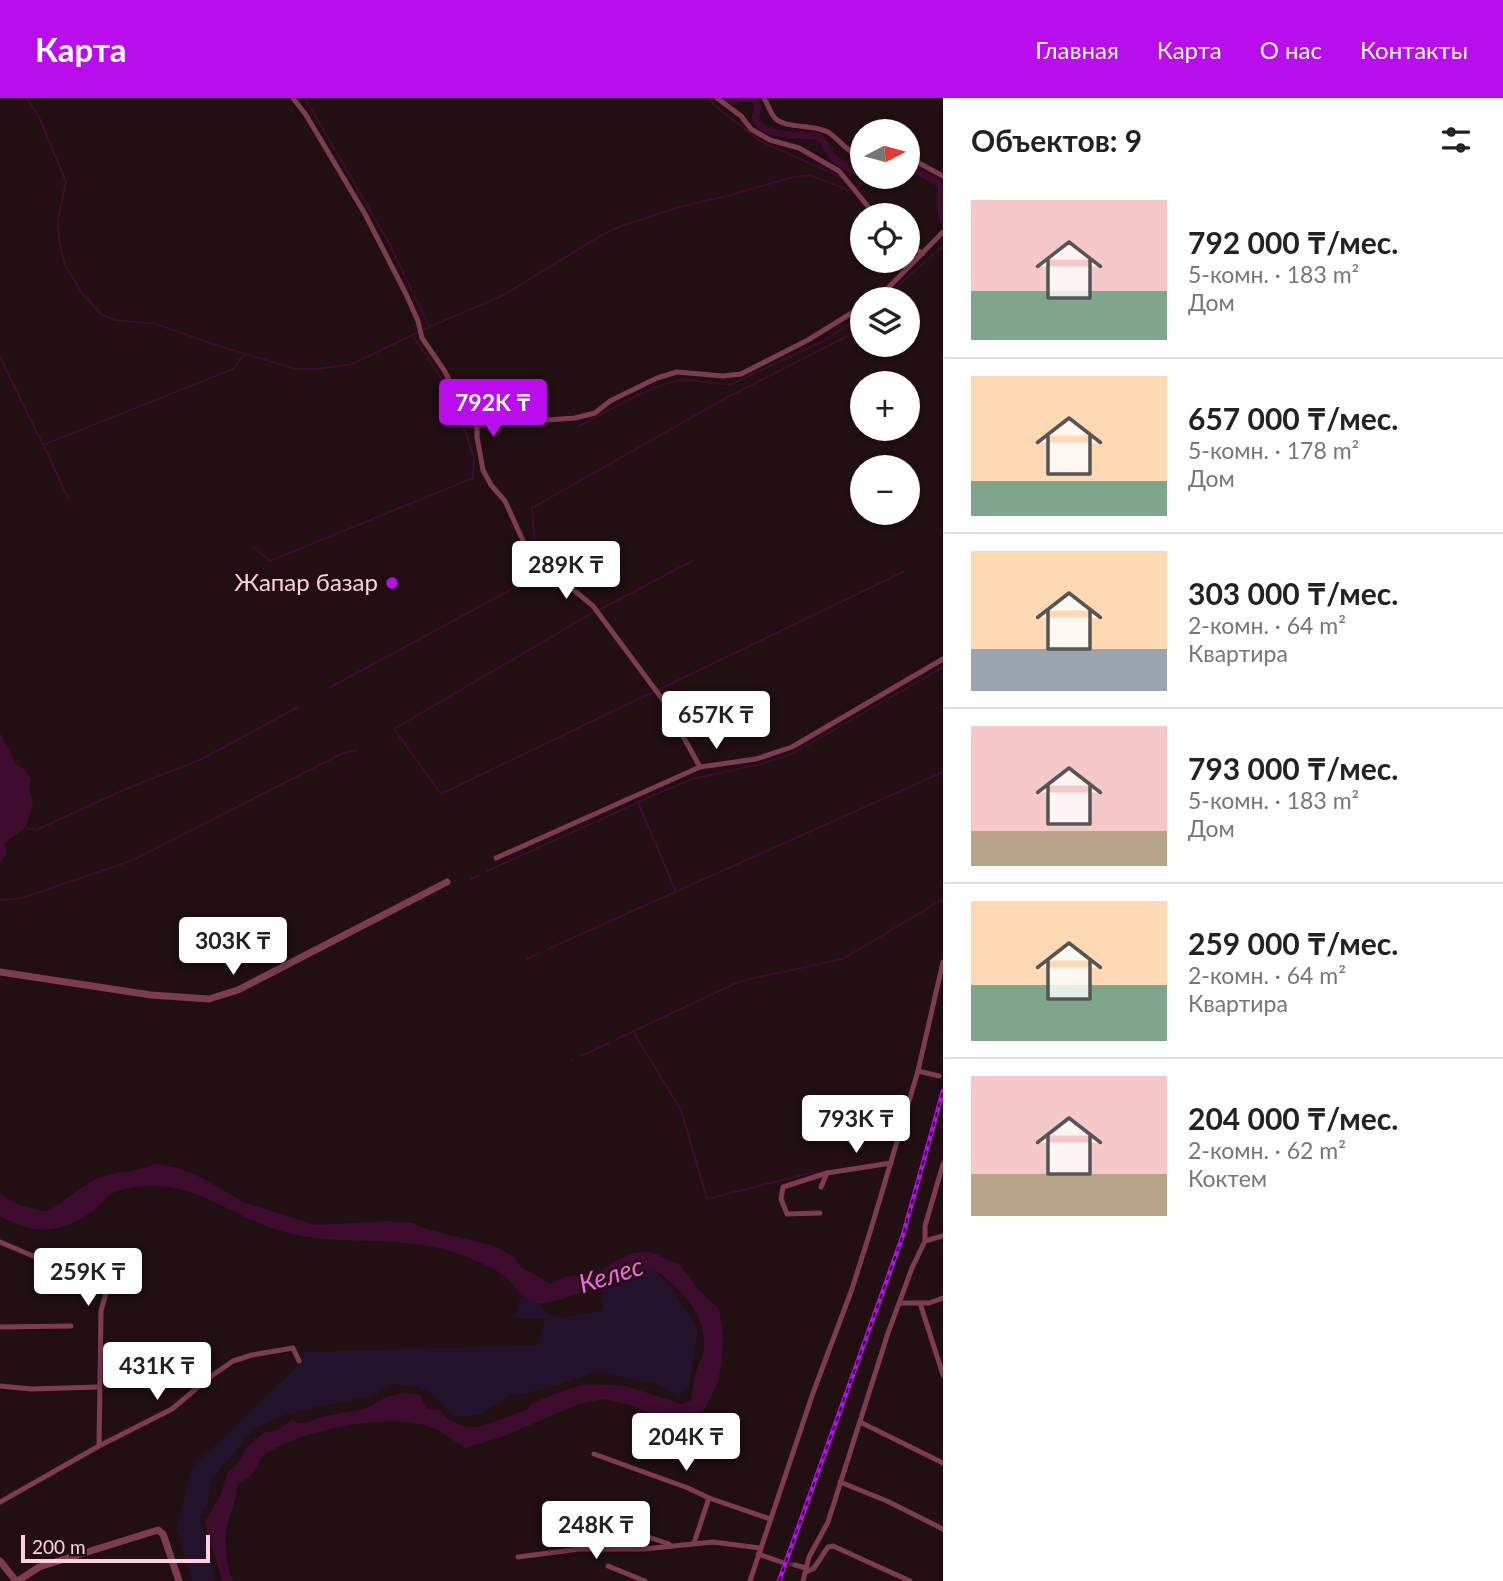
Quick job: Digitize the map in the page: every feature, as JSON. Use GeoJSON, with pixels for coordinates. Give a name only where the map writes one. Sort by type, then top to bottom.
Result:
{"type":"FeatureCollection","features":[{"type":"Feature","properties":{"kind":"street"},"geometry":{"type":"LineString","coordinates":[[293,98],[365,214],[406,294],[422,338],[444,370],[469,418],[477,425],[494,426],[553,418],[575,418],[595,413],[610,401],[657,378],[677,373],[723,376],[741,374],[808,340],[850,314]]}},
{"type":"Feature","properties":{"kind":"street"},"geometry":{"type":"LineString","coordinates":[[717,98],[741,116],[751,129],[770,140],[799,148],[839,171],[865,203]]}},
{"type":"Feature","properties":{"kind":"street"},"geometry":{"type":"LineString","coordinates":[[764,98],[775,119],[784,124],[817,127],[840,141],[850,153]]}},
{"type":"Feature","properties":{"kind":"street"},"geometry":{"type":"LineString","coordinates":[[920,164],[943,176]]}},
{"type":"Feature","properties":{"kind":"street"},"geometry":{"type":"LineString","coordinates":[[889,287],[943,234]]}},
{"type":"Feature","properties":{"kind":"street"},"geometry":{"type":"LineString","coordinates":[[477,425],[483,470],[491,485],[505,501],[525,545],[535,558],[593,606],[663,700],[700,767]]}},
{"type":"Feature","properties":{"kind":"street"},"geometry":{"type":"LineString","coordinates":[[496,858],[700,767],[756,759],[792,747],[943,659]]}},
{"type":"Feature","properties":{"kind":"street"},"geometry":{"type":"LineString","coordinates":[[0,972],[151,995],[209,999],[238,990],[447,882]]}},
{"type":"Feature","properties":{"kind":"street"},"geometry":{"type":"LineString","coordinates":[[750,1581],[813,1393],[852,1289],[918,1071],[943,962]]}},
{"type":"Feature","properties":{"kind":"street"},"geometry":{"type":"LineString","coordinates":[[918,1071],[939,1076]]}},
{"type":"Feature","properties":{"kind":"street"},"geometry":{"type":"LineString","coordinates":[[820,1213],[787,1214],[781,1199],[781,1190],[785,1185],[827,1173],[891,1163]]}},
{"type":"Feature","properties":{"kind":"street"},"geometry":{"type":"LineString","coordinates":[[803,1581],[811,1552],[828,1522],[888,1333],[925,1241],[925,1226],[943,1164]]}},
{"type":"Feature","properties":{"kind":"street"},"geometry":{"type":"LineString","coordinates":[[821,1186],[827,1173]]}},
{"type":"Feature","properties":{"kind":"street"},"geometry":{"type":"LineString","coordinates":[[925,1241],[943,1236]]}},
{"type":"Feature","properties":{"kind":"street"},"geometry":{"type":"LineString","coordinates":[[0,1242],[33,1256],[105,1264],[113,1268],[101,1311],[99,1446]]}},
{"type":"Feature","properties":{"kind":"street"},"geometry":{"type":"LineString","coordinates":[[901,1303],[920,1303],[943,1298]]}},
{"type":"Feature","properties":{"kind":"street"},"geometry":{"type":"LineString","coordinates":[[920,1303],[943,1375]]}},
{"type":"Feature","properties":{"kind":"street"},"geometry":{"type":"LineString","coordinates":[[0,1327],[71,1326]]}},
{"type":"Feature","properties":{"kind":"street"},"geometry":{"type":"LineString","coordinates":[[0,1502],[99,1446],[172,1409],[210,1377],[233,1362],[252,1355],[293,1348],[299,1361]]}},
{"type":"Feature","properties":{"kind":"street"},"geometry":{"type":"LineString","coordinates":[[0,1386],[32,1389],[99,1387]]}},
{"type":"Feature","properties":{"kind":"street"},"geometry":{"type":"LineString","coordinates":[[860,1422],[943,1463]]}},
{"type":"Feature","properties":{"kind":"street"},"geometry":{"type":"LineString","coordinates":[[594,1454],[770,1519]]}},
{"type":"Feature","properties":{"kind":"street"},"geometry":{"type":"LineString","coordinates":[[840,1482],[887,1501],[943,1529]]}},
{"type":"Feature","properties":{"kind":"street"},"geometry":{"type":"LineString","coordinates":[[694,1543],[709,1498]]}},
{"type":"Feature","properties":{"kind":"street"},"geometry":{"type":"LineString","coordinates":[[548,1503],[672,1545]]}},
{"type":"Feature","properties":{"kind":"street"},"geometry":{"type":"LineString","coordinates":[[0,1561],[17,1581],[39,1567],[158,1530],[163,1534],[179,1581]]}},
{"type":"Feature","properties":{"kind":"street"},"geometry":{"type":"LineString","coordinates":[[518,1557],[579,1549],[644,1549],[713,1542],[759,1551],[781,1562]]}},
{"type":"Feature","properties":{"kind":"street"},"geometry":{"type":"LineString","coordinates":[[795,1565],[812,1570],[828,1548],[833,1546],[910,1581]]}},
{"type":"Feature","properties":{"kind":"street"},"geometry":{"type":"LineString","coordinates":[[608,1566],[645,1581]]}},
{"type":"Feature","properties":{"kind":"shaded area"},"geometry":{"type":"Polygon","coordinates":[[[654,1269],[671,1287],[698,1330],[689,1386],[678,1397],[660,1385],[597,1371],[558,1385],[511,1395],[479,1415],[453,1417],[439,1400],[426,1391],[390,1384],[373,1396],[283,1416],[254,1429],[212,1479],[207,1506],[200,1516],[215,1581],[192,1581],[176,1529],[192,1468],[295,1368],[306,1352],[538,1345],[545,1319],[515,1318],[520,1297],[539,1303],[547,1314],[561,1318],[602,1310],[603,1291],[631,1273],[654,1269]]]}},
{"type":"Feature","properties":{"kind":"water"},"geometry":{"type":"Polygon","coordinates":[[[0,733],[16,764],[24,769],[31,779],[29,789],[33,802],[26,827],[5,843],[7,854],[0,863],[0,733]]]}},
{"type":"Feature","properties":{"kind":"water","name":"Келес"},"geometry":{"type":"Polygon","coordinates":[[[155,1164],[179,1168],[243,1202],[315,1225],[388,1221],[413,1223],[426,1229],[494,1246],[513,1256],[521,1267],[551,1284],[564,1277],[601,1271],[618,1259],[649,1251],[680,1265],[700,1291],[719,1309],[723,1336],[718,1383],[704,1410],[692,1420],[669,1421],[633,1406],[603,1399],[579,1404],[502,1437],[465,1448],[433,1428],[416,1423],[372,1422],[301,1437],[266,1454],[252,1474],[237,1485],[225,1536],[233,1581],[222,1581],[205,1522],[221,1494],[227,1473],[239,1462],[244,1451],[255,1439],[266,1432],[278,1430],[293,1419],[298,1423],[306,1423],[321,1417],[367,1408],[388,1396],[404,1393],[420,1395],[426,1408],[440,1410],[449,1420],[463,1426],[479,1427],[526,1410],[532,1403],[573,1387],[589,1384],[626,1386],[682,1404],[691,1400],[702,1357],[702,1327],[698,1315],[683,1295],[654,1269],[631,1273],[603,1291],[594,1289],[543,1303],[531,1302],[498,1272],[453,1252],[408,1243],[296,1235],[260,1224],[204,1197],[175,1188],[149,1186],[118,1191],[81,1219],[47,1230],[25,1227],[0,1216],[0,1193],[29,1208],[48,1211],[101,1177],[155,1164]]]}},
{"type":"Feature","properties":{"kind":"waterway"},"geometry":{"type":"LineString","coordinates":[[27,98],[39,117],[66,182],[58,219],[59,241],[65,265],[82,293],[102,315],[115,320],[156,324],[295,369],[352,364],[502,296],[600,236],[621,226],[679,207],[809,175],[851,189]]}},
{"type":"Feature","properties":{"kind":"waterway"},"geometry":{"type":"LineString","coordinates":[[305,98],[389,243],[429,326]]}},
{"type":"Feature","properties":{"kind":"waterway"},"geometry":{"type":"LineString","coordinates":[[710,98],[713,104],[760,141],[843,178]]}},
{"type":"Feature","properties":{"kind":"waterway"},"geometry":{"type":"LineString","coordinates":[[724,98],[733,101],[747,98]]}},
{"type":"Feature","properties":{"kind":"waterway"},"geometry":{"type":"LineString","coordinates":[[748,98],[755,100],[758,108],[755,118],[760,125],[782,134],[817,136],[823,140],[829,153],[850,169]]}},
{"type":"Feature","properties":{"kind":"waterway"},"geometry":{"type":"LineString","coordinates":[[920,173],[941,187],[943,221]]}},
{"type":"Feature","properties":{"kind":"waterway"},"geometry":{"type":"LineString","coordinates":[[896,287],[943,248]]}},
{"type":"Feature","properties":{"kind":"waterway"},"geometry":{"type":"LineString","coordinates":[[579,426],[646,392],[673,382],[690,380],[732,384],[823,341],[850,323]]}},
{"type":"Feature","properties":{"kind":"waterway"},"geometry":{"type":"LineString","coordinates":[[536,557],[532,508],[724,399],[850,335]]}},
{"type":"Feature","properties":{"kind":"waterway"},"geometry":{"type":"LineString","coordinates":[[253,547],[270,561],[473,478],[474,458],[454,397],[413,336]]}},
{"type":"Feature","properties":{"kind":"waterway"},"geometry":{"type":"LineString","coordinates":[[0,357],[43,445],[233,369],[244,355]]}},
{"type":"Feature","properties":{"kind":"waterway"},"geometry":{"type":"LineString","coordinates":[[44,446],[68,498]]}},
{"type":"Feature","properties":{"kind":"waterway"},"geometry":{"type":"LineString","coordinates":[[599,610],[694,560]]}},
{"type":"Feature","properties":{"kind":"waterway"},"geometry":{"type":"LineString","coordinates":[[329,688],[512,589],[537,566],[536,563]]}},
{"type":"Feature","properties":{"kind":"waterway"},"geometry":{"type":"LineString","coordinates":[[658,690],[903,572]]}},
{"type":"Feature","properties":{"kind":"waterway"},"geometry":{"type":"LineString","coordinates":[[594,612],[394,729],[441,794],[653,692]]}},
{"type":"Feature","properties":{"kind":"waterway"},"geometry":{"type":"LineString","coordinates":[[676,892],[638,802],[692,779],[761,764],[792,754],[943,667]]}},
{"type":"Feature","properties":{"kind":"waterway"},"geometry":{"type":"LineString","coordinates":[[27,828],[36,830],[128,788],[202,759],[298,707]]}},
{"type":"Feature","properties":{"kind":"waterway"},"geometry":{"type":"LineString","coordinates":[[0,900],[22,898],[133,860],[343,753],[357,750]]}},
{"type":"Feature","properties":{"kind":"waterway"},"geometry":{"type":"LineString","coordinates":[[548,949],[943,772]]}},
{"type":"Feature","properties":{"kind":"waterway"},"geometry":{"type":"LineString","coordinates":[[487,871],[637,803]]}},
{"type":"Feature","properties":{"kind":"waterway"},"geometry":{"type":"LineString","coordinates":[[471,879],[479,875]]}},
{"type":"Feature","properties":{"kind":"waterway"},"geometry":{"type":"LineString","coordinates":[[617,1039],[736,983],[843,959],[943,899]]}},
{"type":"Feature","properties":{"kind":"waterway"},"geometry":{"type":"LineString","coordinates":[[527,959],[539,953]]}},
{"type":"Feature","properties":{"kind":"waterway"},"geometry":{"type":"LineString","coordinates":[[634,1033],[681,1110],[707,1199],[814,1172]]}},
{"type":"Feature","properties":{"kind":"waterway"},"geometry":{"type":"LineString","coordinates":[[581,1056],[609,1043]]}},
{"type":"Feature","properties":{"kind":"tunnel"},"geometry":{"type":"LineString","coordinates":[[781,1562],[795,1565]]}},
{"type":"Feature","properties":{"kind":"railway"},"geometry":{"type":"LineString","coordinates":[[779,1581],[903,1235],[943,1091]]}},
{"type":"Feature","properties":{"kind":"place","name":"Жапар базар"},"geometry":{"type":"Point","coordinates":[392,583]}}]}
